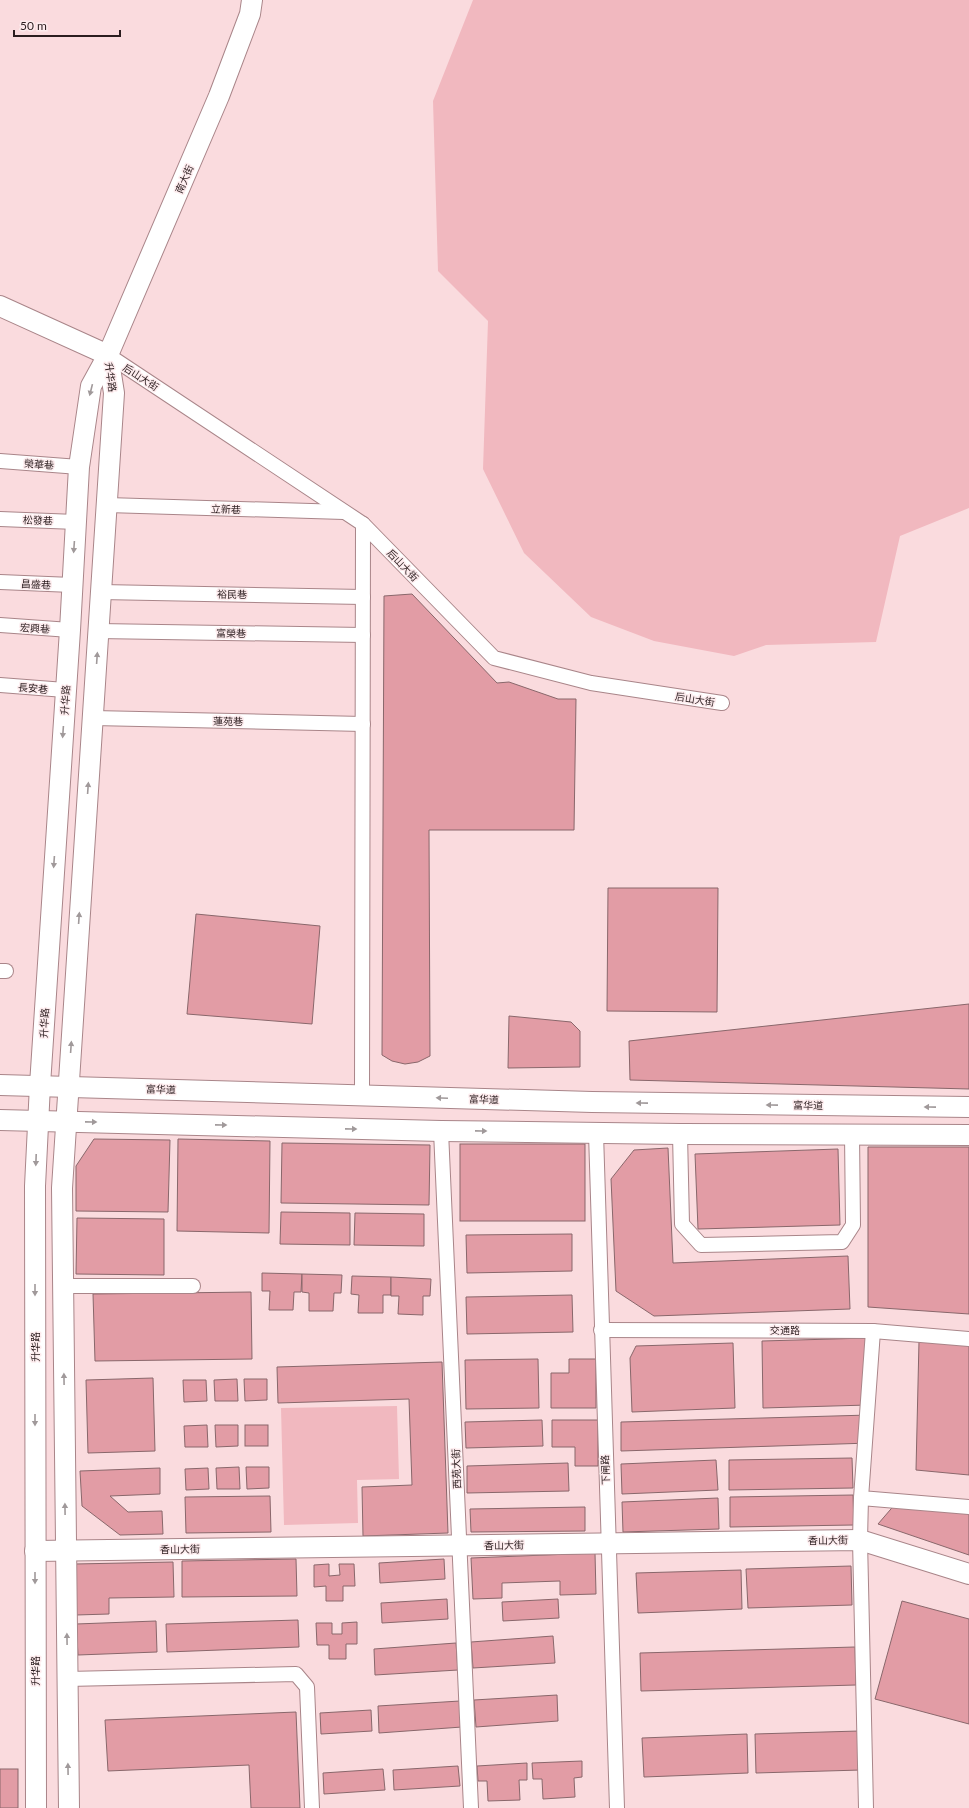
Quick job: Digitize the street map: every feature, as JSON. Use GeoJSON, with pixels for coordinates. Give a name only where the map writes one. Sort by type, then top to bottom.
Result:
{"type":"FeatureCollection","features":[{"type":"Feature","properties":{"kind":"main road","name":"南大街"},"geometry":{"type":"LineString","coordinates":[[108,355],[220,96],[250,14],[252,0]]}},
{"type":"Feature","properties":{"kind":"main road"},"geometry":{"type":"LineString","coordinates":[[0,306],[108,355]]}},
{"type":"Feature","properties":{"kind":"main road","name":"升华路"},"geometry":{"type":"LineString","coordinates":[[36,1808],[35,1186],[38,1121],[70,630],[79,467],[91,386],[108,355]]}},
{"type":"Feature","properties":{"kind":"main road","name":"升华路"},"geometry":{"type":"LineString","coordinates":[[69,1808],[62,1188],[114,393],[108,355]]}},
{"type":"Feature","properties":{"kind":"main road","name":"富华道"},"geometry":{"type":"LineString","coordinates":[[0,1085],[592,1102],[969,1107]]}},
{"type":"Feature","properties":{"kind":"main road"},"geometry":{"type":"LineString","coordinates":[[0,1120],[442,1131],[969,1135]]}},
{"type":"Feature","properties":{"kind":"main road"},"geometry":{"type":"LineString","coordinates":[[0,1129],[38,1121]]}},
{"type":"Feature","properties":{"kind":"main road","name":"香山大街"},"geometry":{"type":"LineString","coordinates":[[35,1552],[860,1540],[969,1574]]}},
{"type":"Feature","properties":{"kind":"main road"},"geometry":{"type":"LineString","coordinates":[[36,1679],[67,1679]]}},
{"type":"Feature","properties":{"kind":"street","name":"后山大街"},"geometry":{"type":"LineString","coordinates":[[108,355],[362,524],[494,658],[591,683],[722,703]]}},
{"type":"Feature","properties":{"kind":"street","name":"榮華巷"},"geometry":{"type":"LineString","coordinates":[[0,461],[79,467]]}},
{"type":"Feature","properties":{"kind":"street","name":"立新巷"},"geometry":{"type":"LineString","coordinates":[[107,505],[345,512]]}},
{"type":"Feature","properties":{"kind":"street","name":"松發巷"},"geometry":{"type":"LineString","coordinates":[[0,519],[76,522]]}},
{"type":"Feature","properties":{"kind":"street"},"geometry":{"type":"LineString","coordinates":[[362,524],[362,1095]]}},
{"type":"Feature","properties":{"kind":"street","name":"昌盛巷"},"geometry":{"type":"LineString","coordinates":[[0,582],[72,586]]}},
{"type":"Feature","properties":{"kind":"street","name":"裕民巷"},"geometry":{"type":"LineString","coordinates":[[101,592],[363,597]]}},
{"type":"Feature","properties":{"kind":"street","name":"宏興巷"},"geometry":{"type":"LineString","coordinates":[[0,626],[70,630]]}},
{"type":"Feature","properties":{"kind":"street","name":"富榮巷"},"geometry":{"type":"LineString","coordinates":[[98,632],[363,635]]}},
{"type":"Feature","properties":{"kind":"street","name":"長安巷"},"geometry":{"type":"LineString","coordinates":[[0,685],[65,690]]}},
{"type":"Feature","properties":{"kind":"street","name":"蓮苑巷"},"geometry":{"type":"LineString","coordinates":[[93,718],[362,724]]}},
{"type":"Feature","properties":{"kind":"street","name":"西苑大街"},"geometry":{"type":"LineString","coordinates":[[442,1131],[470,1808]]}},
{"type":"Feature","properties":{"kind":"street","name":"下闸路"},"geometry":{"type":"LineString","coordinates":[[596,1133],[617,1808]]}},
{"type":"Feature","properties":{"kind":"street"},"geometry":{"type":"LineString","coordinates":[[680,1134],[682,1224],[701,1245],[842,1242],[853,1225],[852,1134]]}},
{"type":"Feature","properties":{"kind":"street"},"geometry":{"type":"LineString","coordinates":[[63,1286],[193,1286]]}},
{"type":"Feature","properties":{"kind":"street","name":"交通路"},"geometry":{"type":"LineString","coordinates":[[601,1330],[872,1331],[969,1339]]}},
{"type":"Feature","properties":{"kind":"street"},"geometry":{"type":"LineString","coordinates":[[866,1808],[860,1540],[861,1498],[872,1331]]}},
{"type":"Feature","properties":{"kind":"street"},"geometry":{"type":"LineString","coordinates":[[861,1498],[969,1508]]}},
{"type":"Feature","properties":{"kind":"street"},"geometry":{"type":"LineString","coordinates":[[67,1679],[296,1674],[307,1687],[312,1808]]}},
{"type":"Feature","properties":{"kind":"shaded area"},"geometry":{"type":"Polygon","coordinates":[[[473,0],[969,0],[969,508],[900,536],[876,642],[766,645],[734,656],[654,641],[591,617],[524,553],[483,469],[488,321],[438,271],[433,101],[473,0]]]}},
{"type":"Feature","properties":{"kind":"shaded area"},"geometry":{"type":"Polygon","coordinates":[[[397,1406],[399,1479],[357,1480],[358,1523],[284,1525],[281,1408],[397,1406]]]}},
{"type":"Feature","properties":{"kind":"building"},"geometry":{"type":"Polygon","coordinates":[[[412,594],[497,683],[509,682],[558,699],[576,699],[574,830],[429,830],[430,1056],[418,1062],[405,1064],[392,1061],[382,1055],[384,596],[412,594]]]}},
{"type":"Feature","properties":{"kind":"building"},"geometry":{"type":"Polygon","coordinates":[[[608,888],[718,888],[717,1012],[607,1011],[608,888]]]}},
{"type":"Feature","properties":{"kind":"building"},"geometry":{"type":"Polygon","coordinates":[[[196,914],[320,926],[312,1024],[187,1014],[196,914]]]}},
{"type":"Feature","properties":{"kind":"building"},"geometry":{"type":"Polygon","coordinates":[[[969,1004],[969,1089],[630,1080],[629,1041],[969,1004]]]}},
{"type":"Feature","properties":{"kind":"building"},"geometry":{"type":"Polygon","coordinates":[[[509,1016],[571,1022],[580,1031],[580,1067],[508,1068],[509,1016]]]}},
{"type":"Feature","properties":{"kind":"building"},"geometry":{"type":"Polygon","coordinates":[[[94,1139],[170,1140],[168,1212],[76,1211],[76,1166],[94,1139]]]}},
{"type":"Feature","properties":{"kind":"building"},"geometry":{"type":"Polygon","coordinates":[[[178,1139],[270,1141],[269,1233],[177,1231],[178,1139]]]}},
{"type":"Feature","properties":{"kind":"building"},"geometry":{"type":"Polygon","coordinates":[[[282,1143],[430,1145],[429,1205],[281,1203],[282,1143]]]}},
{"type":"Feature","properties":{"kind":"building"},"geometry":{"type":"Polygon","coordinates":[[[460,1144],[585,1144],[585,1221],[460,1221],[460,1144]]]}},
{"type":"Feature","properties":{"kind":"building"},"geometry":{"type":"Polygon","coordinates":[[[868,1147],[969,1147],[969,1314],[868,1307],[868,1147]]]}},
{"type":"Feature","properties":{"kind":"building"},"geometry":{"type":"Polygon","coordinates":[[[668,1148],[673,1263],[848,1256],[850,1309],[654,1316],[616,1291],[611,1179],[634,1150],[668,1148]]]}},
{"type":"Feature","properties":{"kind":"building"},"geometry":{"type":"Polygon","coordinates":[[[838,1149],[840,1225],[698,1229],[695,1154],[838,1149]]]}},
{"type":"Feature","properties":{"kind":"building"},"geometry":{"type":"Polygon","coordinates":[[[281,1212],[350,1213],[350,1245],[280,1244],[281,1212]]]}},
{"type":"Feature","properties":{"kind":"building"},"geometry":{"type":"Polygon","coordinates":[[[355,1213],[424,1214],[424,1246],[354,1245],[355,1213]]]}},
{"type":"Feature","properties":{"kind":"building"},"geometry":{"type":"Polygon","coordinates":[[[77,1218],[164,1219],[164,1275],[76,1274],[77,1218]]]}},
{"type":"Feature","properties":{"kind":"building"},"geometry":{"type":"Polygon","coordinates":[[[572,1234],[572,1271],[467,1273],[466,1235],[572,1234]]]}},
{"type":"Feature","properties":{"kind":"building"},"geometry":{"type":"Polygon","coordinates":[[[262,1273],[302,1274],[301,1292],[294,1292],[293,1310],[269,1310],[270,1291],[262,1291],[262,1273]]]}},
{"type":"Feature","properties":{"kind":"building"},"geometry":{"type":"Polygon","coordinates":[[[302,1274],[342,1275],[341,1293],[334,1293],[333,1311],[309,1311],[309,1293],[302,1292],[302,1274]]]}},
{"type":"Feature","properties":{"kind":"building"},"geometry":{"type":"Polygon","coordinates":[[[352,1276],[391,1277],[391,1295],[383,1295],[383,1313],[358,1313],[359,1295],[351,1294],[352,1276]]]}},
{"type":"Feature","properties":{"kind":"building"},"geometry":{"type":"Polygon","coordinates":[[[391,1277],[431,1279],[430,1296],[423,1296],[423,1315],[398,1314],[399,1296],[391,1296],[391,1277]]]}},
{"type":"Feature","properties":{"kind":"building"},"geometry":{"type":"Polygon","coordinates":[[[251,1292],[252,1359],[95,1361],[93,1294],[251,1292]]]}},
{"type":"Feature","properties":{"kind":"building"},"geometry":{"type":"Polygon","coordinates":[[[572,1295],[573,1332],[467,1334],[466,1297],[572,1295]]]}},
{"type":"Feature","properties":{"kind":"building"},"geometry":{"type":"Polygon","coordinates":[[[867,1338],[868,1405],[763,1408],[762,1341],[867,1338]]]}},
{"type":"Feature","properties":{"kind":"building"},"geometry":{"type":"Polygon","coordinates":[[[919,1341],[969,1344],[969,1475],[916,1470],[919,1341]]]}},
{"type":"Feature","properties":{"kind":"building"},"geometry":{"type":"Polygon","coordinates":[[[733,1343],[735,1408],[632,1412],[630,1358],[636,1346],[733,1343]]]}},
{"type":"Feature","properties":{"kind":"building"},"geometry":{"type":"Polygon","coordinates":[[[538,1359],[539,1408],[466,1409],[465,1360],[538,1359]]]}},
{"type":"Feature","properties":{"kind":"building"},"geometry":{"type":"Polygon","coordinates":[[[569,1359],[596,1359],[596,1408],[551,1408],[551,1373],[569,1373],[569,1359]]]}},
{"type":"Feature","properties":{"kind":"building"},"geometry":{"type":"Polygon","coordinates":[[[442,1362],[448,1533],[363,1536],[362,1487],[412,1485],[409,1399],[278,1403],[277,1367],[442,1362]]]}},
{"type":"Feature","properties":{"kind":"building"},"geometry":{"type":"Polygon","coordinates":[[[153,1378],[155,1451],[88,1453],[86,1380],[153,1378]]]}},
{"type":"Feature","properties":{"kind":"building"},"geometry":{"type":"Polygon","coordinates":[[[237,1379],[238,1401],[215,1401],[214,1380],[237,1379]]]}},
{"type":"Feature","properties":{"kind":"building"},"geometry":{"type":"Polygon","coordinates":[[[244,1379],[267,1379],[267,1400],[245,1401],[244,1379]]]}},
{"type":"Feature","properties":{"kind":"building"},"geometry":{"type":"Polygon","coordinates":[[[183,1380],[206,1380],[207,1401],[184,1402],[183,1380]]]}},
{"type":"Feature","properties":{"kind":"building"},"geometry":{"type":"Polygon","coordinates":[[[869,1415],[870,1443],[621,1451],[621,1422],[869,1415]]]}},
{"type":"Feature","properties":{"kind":"building"},"geometry":{"type":"Polygon","coordinates":[[[542,1420],[543,1446],[466,1448],[465,1422],[542,1420]]]}},
{"type":"Feature","properties":{"kind":"building"},"geometry":{"type":"Polygon","coordinates":[[[552,1420],[598,1420],[598,1466],[575,1466],[575,1447],[552,1447],[552,1420]]]}},
{"type":"Feature","properties":{"kind":"building"},"geometry":{"type":"Polygon","coordinates":[[[207,1425],[208,1447],[185,1447],[184,1426],[207,1425]]]}},
{"type":"Feature","properties":{"kind":"building"},"geometry":{"type":"Polygon","coordinates":[[[215,1425],[238,1425],[238,1446],[216,1447],[215,1425]]]}},
{"type":"Feature","properties":{"kind":"building"},"geometry":{"type":"Polygon","coordinates":[[[245,1425],[268,1425],[268,1446],[245,1446],[245,1425]]]}},
{"type":"Feature","properties":{"kind":"building"},"geometry":{"type":"Polygon","coordinates":[[[852,1458],[853,1488],[729,1490],[729,1460],[852,1458]]]}},
{"type":"Feature","properties":{"kind":"building"},"geometry":{"type":"Polygon","coordinates":[[[716,1460],[718,1490],[622,1494],[621,1464],[716,1460]]]}},
{"type":"Feature","properties":{"kind":"building"},"geometry":{"type":"Polygon","coordinates":[[[568,1463],[569,1491],[467,1493],[467,1466],[568,1463]]]}},
{"type":"Feature","properties":{"kind":"building"},"geometry":{"type":"Polygon","coordinates":[[[239,1467],[240,1489],[217,1489],[216,1468],[239,1467]]]}},
{"type":"Feature","properties":{"kind":"building"},"geometry":{"type":"Polygon","coordinates":[[[246,1467],[269,1467],[269,1488],[247,1489],[246,1467]]]}},
{"type":"Feature","properties":{"kind":"building"},"geometry":{"type":"Polygon","coordinates":[[[160,1468],[160,1494],[110,1496],[128,1512],[162,1511],[163,1534],[120,1535],[82,1506],[80,1471],[160,1468]]]}},
{"type":"Feature","properties":{"kind":"building"},"geometry":{"type":"Polygon","coordinates":[[[208,1468],[209,1489],[186,1490],[185,1469],[208,1468]]]}},
{"type":"Feature","properties":{"kind":"building"},"geometry":{"type":"Polygon","coordinates":[[[853,1495],[854,1525],[730,1527],[730,1497],[853,1495]]]}},
{"type":"Feature","properties":{"kind":"building"},"geometry":{"type":"Polygon","coordinates":[[[903,1495],[969,1503],[969,1555],[878,1524],[903,1495]]]}},
{"type":"Feature","properties":{"kind":"building"},"geometry":{"type":"Polygon","coordinates":[[[270,1496],[271,1532],[186,1533],[185,1497],[270,1496]]]}},
{"type":"Feature","properties":{"kind":"building"},"geometry":{"type":"Polygon","coordinates":[[[718,1498],[719,1529],[623,1532],[622,1502],[718,1498]]]}},
{"type":"Feature","properties":{"kind":"building"},"geometry":{"type":"Polygon","coordinates":[[[585,1507],[585,1531],[471,1532],[470,1509],[585,1507]]]}},
{"type":"Feature","properties":{"kind":"building"},"geometry":{"type":"Polygon","coordinates":[[[595,1553],[596,1594],[560,1595],[560,1581],[502,1583],[502,1598],[473,1599],[471,1558],[595,1553]]]}},
{"type":"Feature","properties":{"kind":"building"},"geometry":{"type":"Polygon","coordinates":[[[296,1559],[297,1596],[182,1597],[182,1561],[296,1559]]]}},
{"type":"Feature","properties":{"kind":"building"},"geometry":{"type":"Polygon","coordinates":[[[444,1559],[445,1579],[380,1583],[379,1563],[444,1559]]]}},
{"type":"Feature","properties":{"kind":"building"},"geometry":{"type":"Polygon","coordinates":[[[173,1562],[174,1597],[109,1598],[109,1614],[76,1615],[75,1564],[173,1562]]]}},
{"type":"Feature","properties":{"kind":"building"},"geometry":{"type":"Polygon","coordinates":[[[329,1564],[329,1576],[340,1575],[339,1564],[354,1564],[355,1586],[343,1586],[343,1601],[326,1601],[326,1586],[314,1587],[314,1565],[329,1564]]]}},
{"type":"Feature","properties":{"kind":"building"},"geometry":{"type":"Polygon","coordinates":[[[851,1566],[852,1605],[748,1608],[746,1569],[851,1566]]]}},
{"type":"Feature","properties":{"kind":"building"},"geometry":{"type":"Polygon","coordinates":[[[741,1570],[742,1609],[638,1613],[636,1573],[741,1570]]]}},
{"type":"Feature","properties":{"kind":"building"},"geometry":{"type":"Polygon","coordinates":[[[447,1599],[448,1619],[382,1623],[381,1603],[447,1599]]]}},
{"type":"Feature","properties":{"kind":"building"},"geometry":{"type":"Polygon","coordinates":[[[558,1599],[559,1618],[503,1621],[502,1602],[558,1599]]]}},
{"type":"Feature","properties":{"kind":"building"},"geometry":{"type":"Polygon","coordinates":[[[902,1601],[969,1619],[969,1724],[875,1699],[902,1601]]]}},
{"type":"Feature","properties":{"kind":"building"},"geometry":{"type":"Polygon","coordinates":[[[298,1620],[299,1647],[167,1652],[166,1624],[298,1620]]]}},
{"type":"Feature","properties":{"kind":"building"},"geometry":{"type":"Polygon","coordinates":[[[156,1621],[157,1652],[78,1655],[76,1624],[156,1621]]]}},
{"type":"Feature","properties":{"kind":"building"},"geometry":{"type":"Polygon","coordinates":[[[357,1622],[357,1644],[346,1644],[346,1659],[329,1659],[329,1645],[317,1645],[316,1623],[332,1623],[332,1634],[342,1634],[342,1623],[357,1622]]]}},
{"type":"Feature","properties":{"kind":"building"},"geometry":{"type":"Polygon","coordinates":[[[553,1636],[555,1663],[473,1668],[471,1642],[553,1636]]]}},
{"type":"Feature","properties":{"kind":"building"},"geometry":{"type":"Polygon","coordinates":[[[456,1643],[458,1670],[375,1675],[374,1649],[456,1643]]]}},
{"type":"Feature","properties":{"kind":"building"},"geometry":{"type":"Polygon","coordinates":[[[855,1647],[856,1685],[641,1691],[640,1653],[855,1647]]]}},
{"type":"Feature","properties":{"kind":"building"},"geometry":{"type":"Polygon","coordinates":[[[557,1695],[558,1721],[476,1727],[474,1700],[557,1695]]]}},
{"type":"Feature","properties":{"kind":"building"},"geometry":{"type":"Polygon","coordinates":[[[460,1701],[462,1727],[379,1733],[378,1706],[460,1701]]]}},
{"type":"Feature","properties":{"kind":"building"},"geometry":{"type":"Polygon","coordinates":[[[371,1710],[372,1731],[321,1734],[320,1713],[371,1710]]]}},
{"type":"Feature","properties":{"kind":"building"},"geometry":{"type":"Polygon","coordinates":[[[296,1712],[300,1808],[251,1808],[249,1765],[108,1771],[105,1720],[296,1712]]]}},
{"type":"Feature","properties":{"kind":"building"},"geometry":{"type":"Polygon","coordinates":[[[859,1731],[861,1770],[756,1773],[755,1734],[859,1731]]]}},
{"type":"Feature","properties":{"kind":"building"},"geometry":{"type":"Polygon","coordinates":[[[747,1734],[748,1773],[644,1777],[642,1738],[747,1734]]]}},
{"type":"Feature","properties":{"kind":"building"},"geometry":{"type":"Polygon","coordinates":[[[582,1761],[582,1777],[574,1778],[575,1797],[543,1799],[542,1779],[533,1779],[532,1763],[582,1761]]]}},
{"type":"Feature","properties":{"kind":"building"},"geometry":{"type":"Polygon","coordinates":[[[527,1763],[527,1780],[519,1780],[520,1800],[488,1801],[487,1781],[478,1781],[477,1766],[527,1763]]]}},
{"type":"Feature","properties":{"kind":"building"},"geometry":{"type":"Polygon","coordinates":[[[458,1766],[460,1786],[394,1790],[393,1770],[458,1766]]]}},
{"type":"Feature","properties":{"kind":"building"},"geometry":{"type":"Polygon","coordinates":[[[0,1769],[18,1769],[18,1808],[0,1808],[0,1769]]]}},
{"type":"Feature","properties":{"kind":"building"},"geometry":{"type":"Polygon","coordinates":[[[383,1769],[385,1790],[324,1794],[323,1773],[383,1769]]]}}]}
